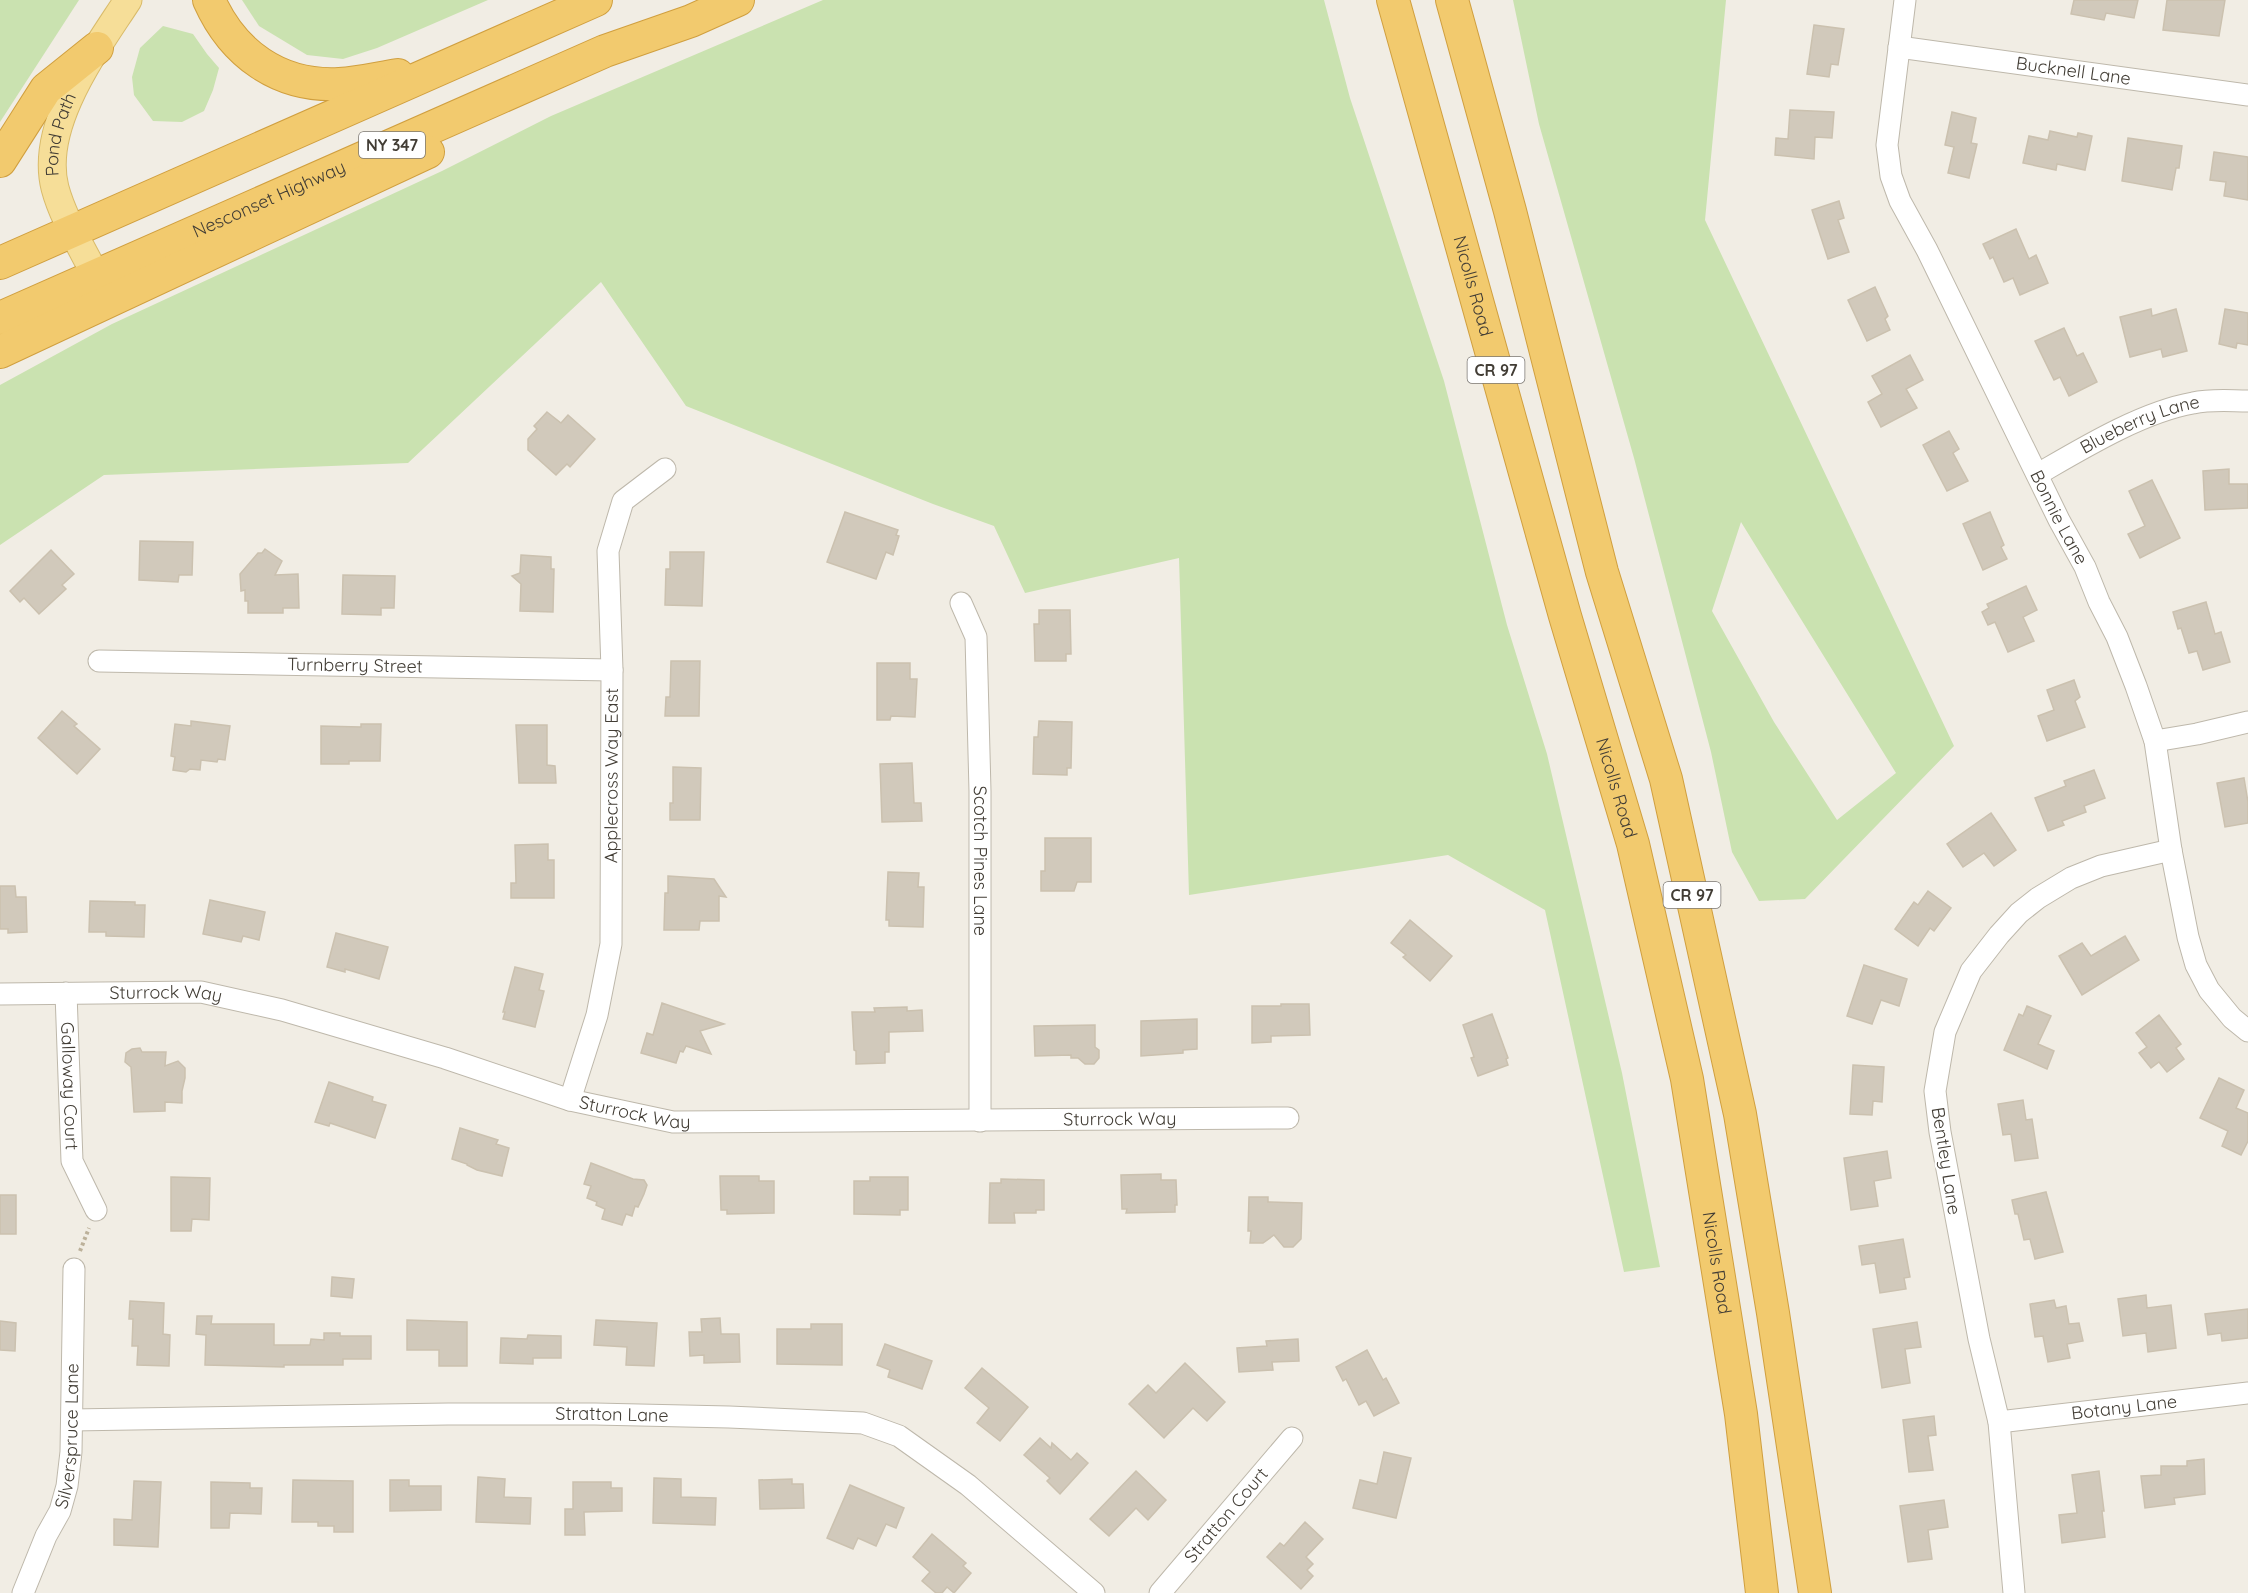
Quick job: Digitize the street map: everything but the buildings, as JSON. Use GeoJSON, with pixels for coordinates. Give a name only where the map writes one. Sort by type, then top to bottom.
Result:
{"type":"FeatureCollection","features":[{"type":"Feature","properties":{"kind":"highway"},"geometry":{"type":"LineString","coordinates":[[209,0],[234,42],[259,63],[287,77],[315,83],[339,84],[444,68]]}},
{"type":"Feature","properties":{"kind":"highway","name":"NY 347"},"geometry":{"type":"LineString","coordinates":[[0,263],[596,0]]}},
{"type":"Feature","properties":{"kind":"highway","name":"Nesconset Highway"},"geometry":{"type":"LineString","coordinates":[[0,318],[604,51],[691,21],[738,0]]}},
{"type":"Feature","properties":{"kind":"highway","name":"Nicolls Road"},"geometry":{"type":"LineString","coordinates":[[1393,0],[1565,616],[1634,844],[1687,1079],[1741,1414],[1762,1593]]}},
{"type":"Feature","properties":{"kind":"highway","name":"CR 97"},"geometry":{"type":"LineString","coordinates":[[1452,0],[1510,211],[1602,572],[1666,779],[1740,1114],[1773,1313],[1815,1593]]}},
{"type":"Feature","properties":{"kind":"highway"},"geometry":{"type":"LineString","coordinates":[[0,352],[605,70],[691,21]]}},
{"type":"Feature","properties":{"kind":"highway"},"geometry":{"type":"LineString","coordinates":[[0,161],[46,89],[97,48]]}},
{"type":"Feature","properties":{"kind":"main road","name":"Pond Path"},"geometry":{"type":"LineString","coordinates":[[96,276],[56,190],[51,154],[64,110],[97,48],[128,0]]}},
{"type":"Feature","properties":{"kind":"street","name":"Bonnie Lane"},"geometry":{"type":"LineString","coordinates":[[1905,0],[1887,145],[1891,176],[1900,201],[1927,250],[1965,332],[2059,520],[2085,567],[2116,637],[2136,686],[2154,741],[2171,850],[2188,938],[2196,965],[2209,990],[2232,1018],[2248,1031]]}},
{"type":"Feature","properties":{"kind":"street","name":"Bucknell Lane"},"geometry":{"type":"LineString","coordinates":[[1899,47],[2248,95]]}},
{"type":"Feature","properties":{"kind":"street","name":"Blueberry Lane"},"geometry":{"type":"LineString","coordinates":[[2038,474],[2130,424],[2172,408],[2194,402],[2248,401]]}},
{"type":"Feature","properties":{"kind":"street","name":"Applecross Way East"},"geometry":{"type":"LineString","coordinates":[[570,1100],[597,1015],[611,944],[612,670],[608,551],[623,501],[664,469]]}},
{"type":"Feature","properties":{"kind":"street","name":"Scotch Pines Lane"},"geometry":{"type":"LineString","coordinates":[[961,603],[976,637],[980,803],[980,1121]]}},
{"type":"Feature","properties":{"kind":"street","name":"Turnberry Street"},"geometry":{"type":"LineString","coordinates":[[99,661],[612,670]]}},
{"type":"Feature","properties":{"kind":"street"},"geometry":{"type":"LineString","coordinates":[[2154,741],[2248,722]]}},
{"type":"Feature","properties":{"kind":"street","name":"Bentley Lane"},"geometry":{"type":"LineString","coordinates":[[2014,1593],[2000,1422],[1979,1339],[1940,1132],[1935,1091],[1944,1032],[1971,971],[2019,913],[2038,898],[2071,878],[2101,866],[2171,850]]}},
{"type":"Feature","properties":{"kind":"street","name":"Sturrock Way"},"geometry":{"type":"LineString","coordinates":[[0,994],[201,992],[282,1010],[445,1058],[570,1100],[673,1122],[1288,1118]]}},
{"type":"Feature","properties":{"kind":"street","name":"Galloway Court"},"geometry":{"type":"LineString","coordinates":[[66,993],[72,1161],[96,1210]]}},
{"type":"Feature","properties":{"kind":"street","name":"Silverspruce Lane"},"geometry":{"type":"LineString","coordinates":[[23,1593],[46,1536],[60,1511],[67,1486],[71,1452],[74,1269]]}},
{"type":"Feature","properties":{"kind":"street","name":"Botany Lane"},"geometry":{"type":"LineString","coordinates":[[2000,1422],[2248,1393]]}},
{"type":"Feature","properties":{"kind":"street","name":"Stratton Lane"},"geometry":{"type":"LineString","coordinates":[[72,1420],[584,1414],[863,1423],[899,1437],[968,1485],[1094,1593]]}},
{"type":"Feature","properties":{"kind":"street","name":"Stratton Court"},"geometry":{"type":"LineString","coordinates":[[1160,1593],[1292,1438]]}},
{"type":"Feature","properties":{"kind":"path"},"geometry":{"type":"LineString","coordinates":[[74,1269],[96,1210]]}},
{"type":"Feature","properties":{"kind":"green space"},"geometry":{"type":"Polygon","coordinates":[[[0,0],[79,0],[0,122],[0,0]]]}},
{"type":"Feature","properties":{"kind":"green space"},"geometry":{"type":"Polygon","coordinates":[[[242,0],[488,0],[377,48],[343,59],[307,55],[259,26],[242,0]]]}},
{"type":"Feature","properties":{"kind":"green space"},"geometry":{"type":"Polygon","coordinates":[[[823,0],[1324,0],[1350,98],[1444,381],[1507,625],[1547,754],[1622,1073],[1660,1267],[1624,1272],[1545,910],[1448,855],[1189,895],[1179,558],[1025,593],[994,526],[686,406],[601,282],[408,463],[104,475],[0,545],[0,385],[112,324],[442,171],[551,116],[823,0]]]}},
{"type":"Feature","properties":{"kind":"green space"},"geometry":{"type":"Polygon","coordinates":[[[1513,0],[1726,0],[1705,220],[1954,746],[1805,899],[1759,901],[1732,852],[1711,752],[1634,458],[1539,124],[1513,0]],[[1741,522],[1712,611],[1774,722],[1837,820],[1896,773],[1741,522]]]}},
{"type":"Feature","properties":{"kind":"green space"},"geometry":{"type":"Polygon","coordinates":[[[163,26],[193,34],[219,68],[204,111],[182,122],[153,121],[134,95],[132,77],[140,48],[163,26]]]}}]}
